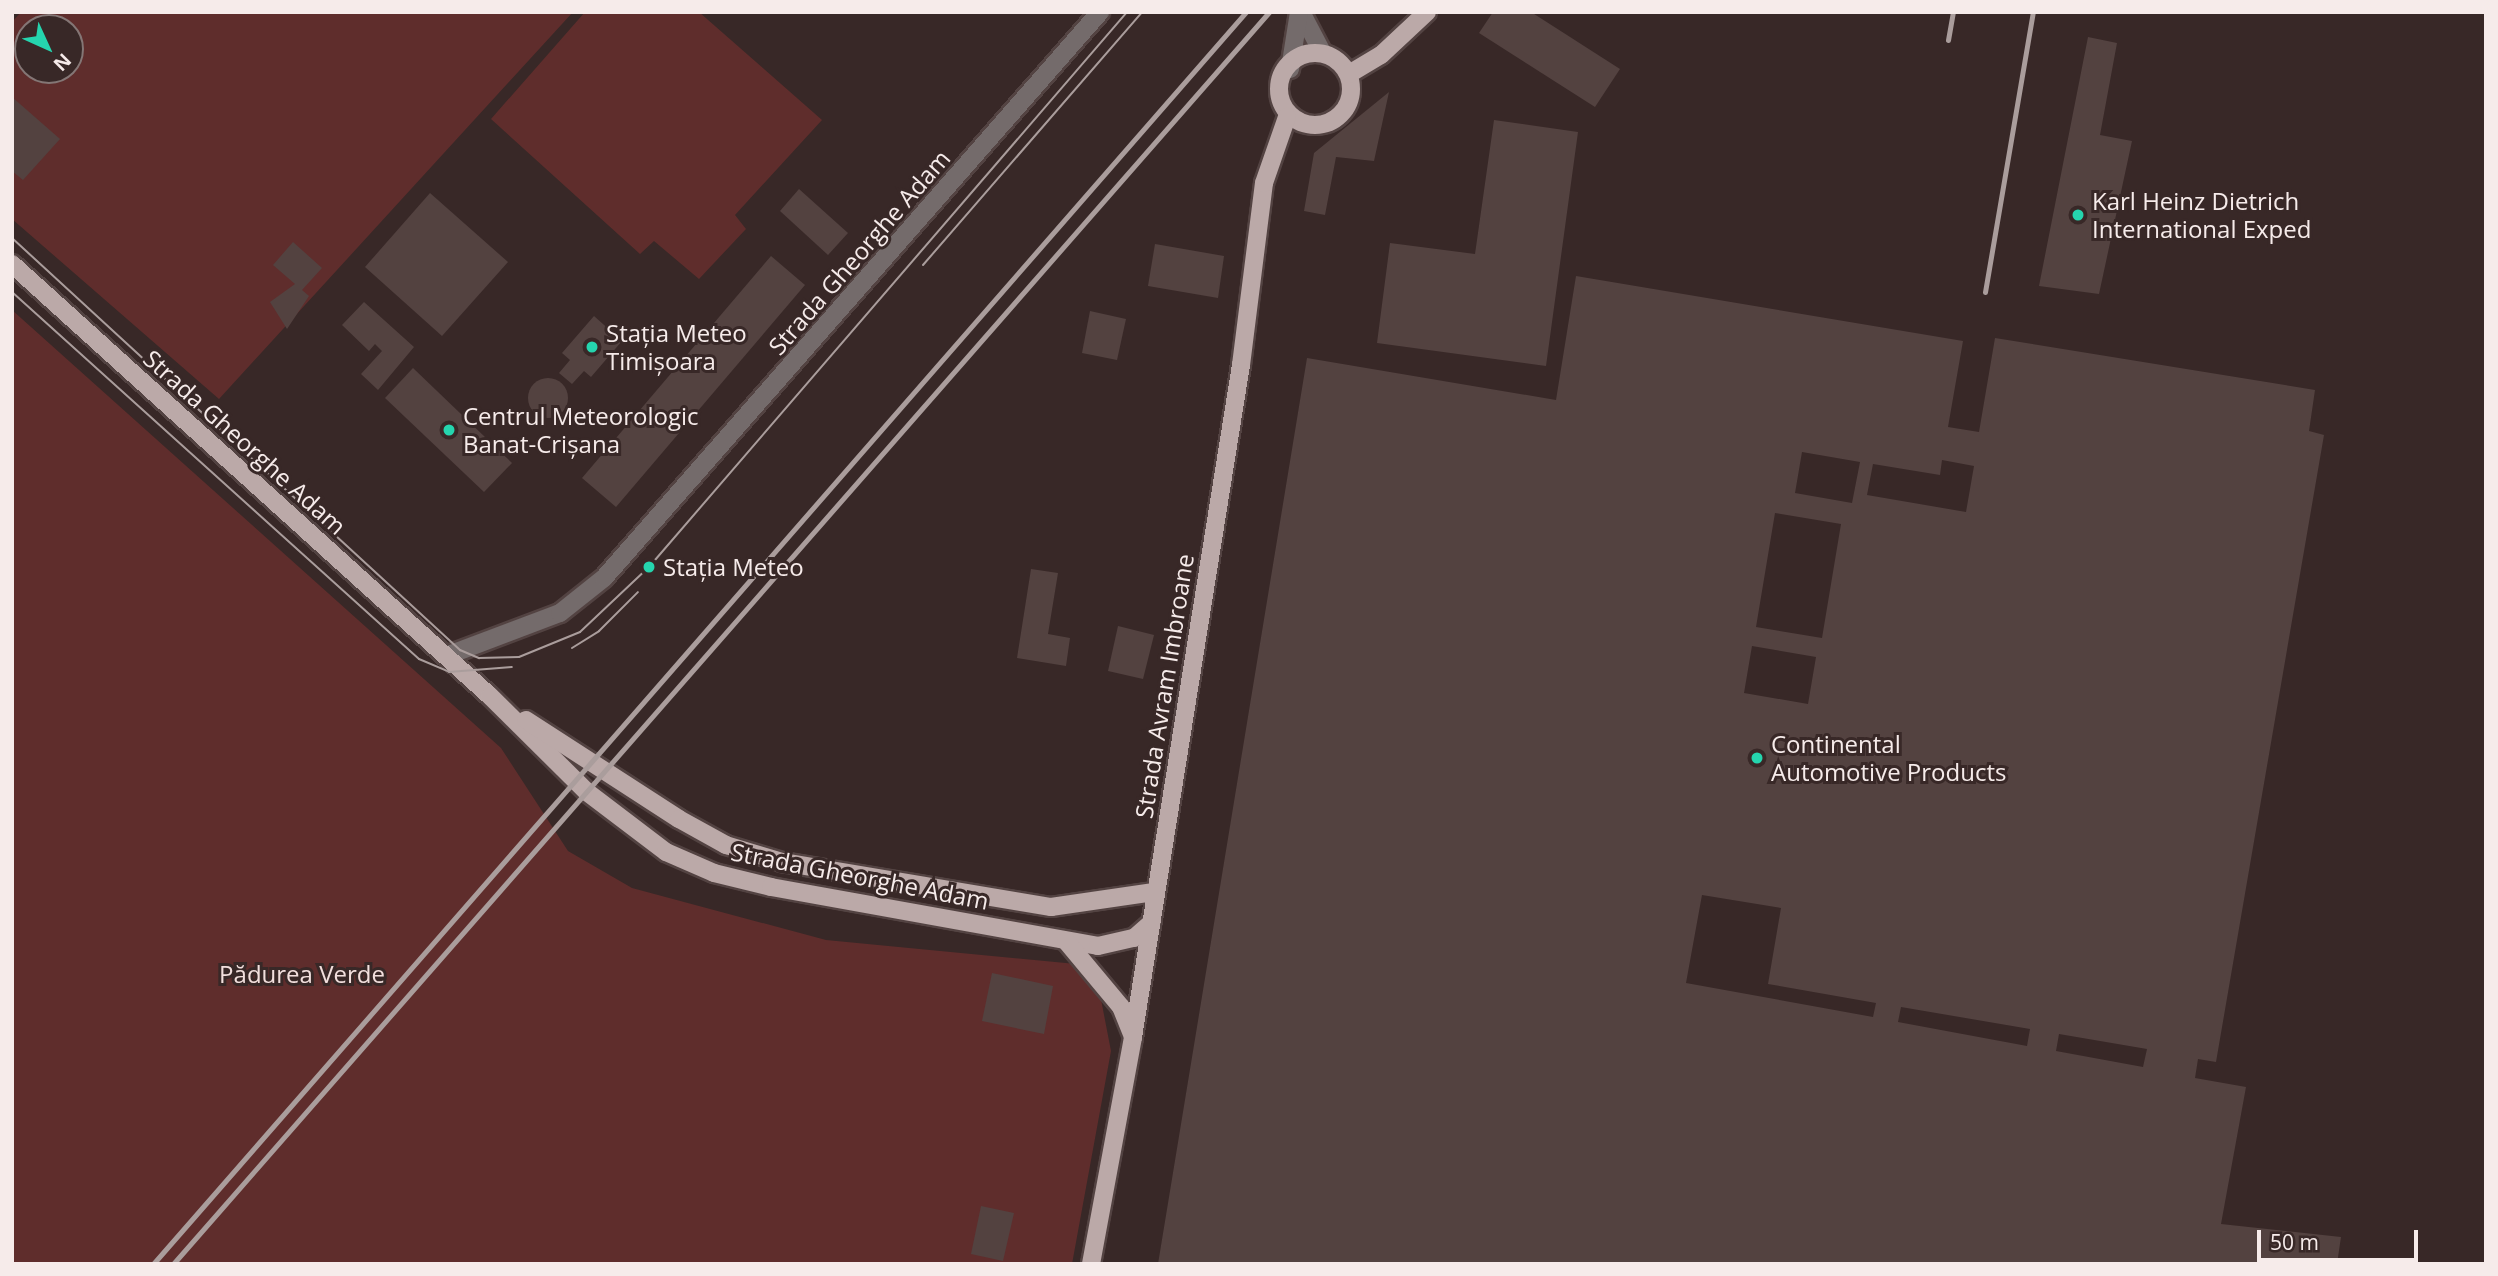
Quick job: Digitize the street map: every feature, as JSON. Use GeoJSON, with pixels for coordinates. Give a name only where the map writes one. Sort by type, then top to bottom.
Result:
{"type":"FeatureCollection","features":[{"type":"Feature","properties":{"kind":"main road"},"geometry":{"type":"LineString","coordinates":[[1349,74],[1381,55],[1427,12]]}},
{"type":"Feature","properties":{"kind":"main road"},"geometry":{"type":"LineString","coordinates":[[1322,52],[1339,58],[1349,74],[1349,95],[1336,114],[1310,125],[1287,117],[1277,97],[1290,69],[1322,52]]}},
{"type":"Feature","properties":{"kind":"main road","name":"Strada Avram Imbroane"},"geometry":{"type":"LineString","coordinates":[[1091,1264],[1133,1037],[1154,892],[1241,365],[1264,183],[1287,117]]}},
{"type":"Feature","properties":{"kind":"main road","name":"Strada Gheorghe Adam"},"geometry":{"type":"LineString","coordinates":[[12,264],[490,696],[587,792],[666,852],[714,873],[771,887],[1098,946],[1134,938],[1151,923]]}},
{"type":"Feature","properties":{"kind":"main road","name":"Strada Gheorghe Adam"},"geometry":{"type":"LineString","coordinates":[[490,696],[678,819],[726,845],[782,862],[1051,907],[1154,892]]}},
{"type":"Feature","properties":{"kind":"main road"},"geometry":{"type":"LineString","coordinates":[[1066,941],[1121,1007],[1133,1037]]}},
{"type":"Feature","properties":{"kind":"street","name":"Strada Gheorghe Adam"},"geometry":{"type":"LineString","coordinates":[[446,656],[560,613],[604,578],[1100,12]]}},
{"type":"Feature","properties":{"kind":"street"},"geometry":{"type":"LineString","coordinates":[[1300,12],[1322,52]]}},
{"type":"Feature","properties":{"kind":"street"},"geometry":{"type":"LineString","coordinates":[[1290,69],[1300,12]]}},
{"type":"Feature","properties":{"kind":"green space"},"geometry":{"type":"Polygon","coordinates":[[[21,12],[573,12],[219,399],[12,219],[12,22],[14,20],[14,84],[84,84],[84,14],[19,14],[21,12]]]}},
{"type":"Feature","properties":{"kind":"green space"},"geometry":{"type":"Polygon","coordinates":[[[585,12],[699,12],[822,120],[735,215],[746,229],[699,279],[654,241],[640,254],[491,119],[585,12]]]}},
{"type":"Feature","properties":{"kind":"green space","name":"Pădurea Verde"},"geometry":{"type":"Polygon","coordinates":[[[12,310],[501,748],[568,851],[632,888],[826,940],[1076,964],[1099,989],[1111,1051],[1072,1264],[12,1264],[12,310]]]}},
{"type":"Feature","properties":{"kind":"building"},"geometry":{"type":"Polygon","coordinates":[[[1493,12],[1531,12],[1620,69],[1595,107],[1479,33],[1493,12]]]}},
{"type":"Feature","properties":{"kind":"building"},"geometry":{"type":"Polygon","coordinates":[[[2088,37],[2117,43],[2100,135],[2132,141],[2099,294],[2039,286],[2088,37]]]}},
{"type":"Feature","properties":{"kind":"building"},"geometry":{"type":"Polygon","coordinates":[[[1389,92],[1374,161],[1336,157],[1325,215],[1304,211],[1314,153],[1389,92]]]}},
{"type":"Feature","properties":{"kind":"building"},"geometry":{"type":"Polygon","coordinates":[[[12,97],[60,139],[23,180],[12,171],[12,97]]]}},
{"type":"Feature","properties":{"kind":"building"},"geometry":{"type":"Polygon","coordinates":[[[1494,120],[1578,132],[1546,366],[1377,343],[1390,243],[1475,254],[1494,120]]]}},
{"type":"Feature","properties":{"kind":"building"},"geometry":{"type":"Polygon","coordinates":[[[799,189],[848,233],[828,255],[780,211],[799,189]]]}},
{"type":"Feature","properties":{"kind":"building"},"geometry":{"type":"Polygon","coordinates":[[[430,193],[508,262],[442,336],[365,267],[430,193]]]}},
{"type":"Feature","properties":{"kind":"building"},"geometry":{"type":"Polygon","coordinates":[[[293,242],[322,268],[302,290],[309,296],[287,329],[270,302],[295,284],[273,265],[293,242]]]}},
{"type":"Feature","properties":{"kind":"building"},"geometry":{"type":"Polygon","coordinates":[[[1155,244],[1224,256],[1218,298],[1148,286],[1155,244]]]}},
{"type":"Feature","properties":{"kind":"building"},"geometry":{"type":"Polygon","coordinates":[[[771,256],[805,285],[616,507],[582,478],[771,256]]]}},
{"type":"Feature","properties":{"kind":"building","name":"Continental Automotive Products"},"geometry":{"type":"Polygon","coordinates":[[[1576,276],[1963,341],[1948,427],[1979,432],[1995,338],[2315,390],[2309,431],[2324,435],[2216,1062],[2198,1059],[2195,1078],[2246,1087],[2221,1224],[2341,1237],[2337,1264],[1158,1264],[1307,358],[1556,400],[1576,276]],[[1802,452],[1795,493],[1852,503],[1860,462],[1802,452]],[[1942,460],[1940,475],[1873,464],[1867,495],[1966,512],[1974,466],[1942,460]],[[1775,513],[1756,627],[1822,638],[1841,524],[1775,513]],[[1752,646],[1744,693],[1808,704],[1816,657],[1752,646]],[[1702,895],[1686,983],[1873,1017],[1876,1003],[1768,984],[1781,908],[1702,895]],[[1901,1007],[1898,1022],[2027,1046],[2030,1029],[1901,1007]],[[2059,1034],[2056,1051],[2143,1067],[2147,1049],[2059,1034]]]}},
{"type":"Feature","properties":{"kind":"building"},"geometry":{"type":"Polygon","coordinates":[[[364,302],[414,347],[378,390],[361,374],[382,351],[375,344],[369,351],[342,325],[364,302]]]}},
{"type":"Feature","properties":{"kind":"building"},"geometry":{"type":"Polygon","coordinates":[[[1090,311],[1126,319],[1117,360],[1082,353],[1090,311]]]}},
{"type":"Feature","properties":{"kind":"building","name":"Stația Meteo Timișoara"},"geometry":{"type":"Polygon","coordinates":[[[594,316],[622,341],[591,377],[584,371],[572,384],[559,373],[570,360],[562,353],[594,316]]]}},
{"type":"Feature","properties":{"kind":"building","name":"Centrul Meteorologic Banat-Crișana"},"geometry":{"type":"Polygon","coordinates":[[[413,368],[512,463],[484,492],[385,398],[413,368]]]}},
{"type":"Feature","properties":{"kind":"building"},"geometry":{"type":"Polygon","coordinates":[[[548,378],[562,384],[568,398],[562,412],[548,418],[534,412],[528,398],[534,384],[548,378]]]}},
{"type":"Feature","properties":{"kind":"building"},"geometry":{"type":"Polygon","coordinates":[[[1031,569],[1058,573],[1048,634],[1070,638],[1066,666],[1017,658],[1031,569]]]}},
{"type":"Feature","properties":{"kind":"building"},"geometry":{"type":"Polygon","coordinates":[[[1118,626],[1154,635],[1143,679],[1108,671],[1118,626]]]}},
{"type":"Feature","properties":{"kind":"building"},"geometry":{"type":"Polygon","coordinates":[[[992,973],[1053,986],[1044,1034],[982,1021],[992,973]]]}},
{"type":"Feature","properties":{"kind":"building"},"geometry":{"type":"Polygon","coordinates":[[[981,1206],[1014,1213],[1003,1261],[971,1254],[981,1206]]]}},
{"type":"Feature","properties":{"kind":"tram line"},"geometry":{"type":"LineString","coordinates":[[12,238],[460,650],[479,658],[519,657],[580,632],[649,567],[1127,12]]}},
{"type":"Feature","properties":{"kind":"tram line"},"geometry":{"type":"LineString","coordinates":[[923,265],[1142,12]]}},
{"type":"Feature","properties":{"kind":"tram line"},"geometry":{"type":"LineString","coordinates":[[12,292],[419,659],[449,672],[512,667]]}},
{"type":"Feature","properties":{"kind":"tram line"},"geometry":{"type":"LineString","coordinates":[[572,648],[599,631],[638,592]]}},
{"type":"Feature","properties":{"kind":"railway"},"geometry":{"type":"LineString","coordinates":[[153,1264],[1246,12]]}},
{"type":"Feature","properties":{"kind":"railway"},"geometry":{"type":"LineString","coordinates":[[173,1264],[1269,12]]}},
{"type":"Feature","properties":{"kind":"railway"},"geometry":{"type":"LineString","coordinates":[[1948,40],[1953,12]]}},
{"type":"Feature","properties":{"kind":"railway"},"geometry":{"type":"LineString","coordinates":[[1985,292],[2033,12]]}},
{"type":"Feature","properties":{"kind":"place","name":"Karl Heinz Dietrich International Exped"},"geometry":{"type":"Point","coordinates":[2078,215]}},
{"type":"Feature","properties":{"kind":"place","name":"Stația Meteo Timișoara"},"geometry":{"type":"Point","coordinates":[592,347]}},
{"type":"Feature","properties":{"kind":"place","name":"Centrul Meteorologic Banat-Crișana"},"geometry":{"type":"Point","coordinates":[449,430]}},
{"type":"Feature","properties":{"kind":"place","name":"Stația Meteo"},"geometry":{"type":"Point","coordinates":[649,567]}},
{"type":"Feature","properties":{"kind":"place","name":"Continental Automotive Products"},"geometry":{"type":"Point","coordinates":[1757,758]}}]}
